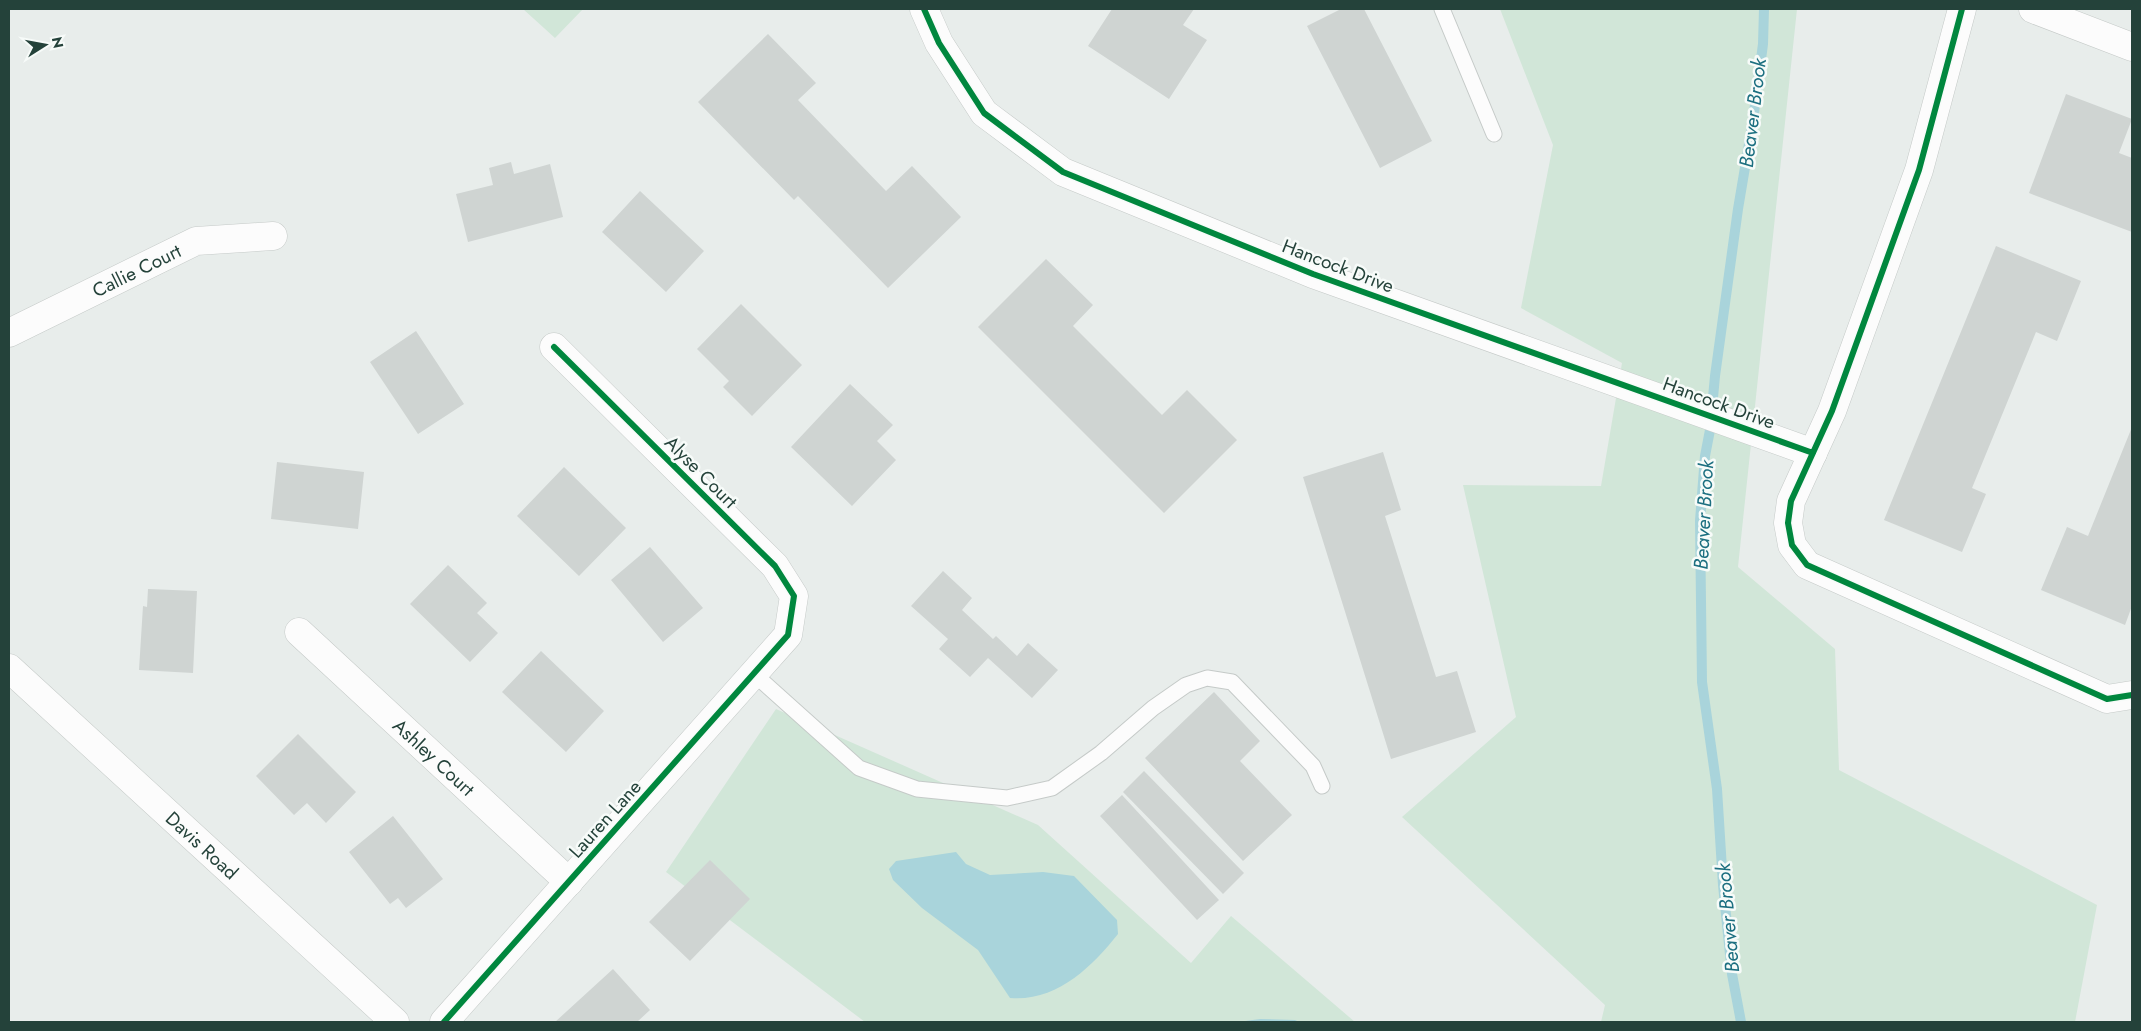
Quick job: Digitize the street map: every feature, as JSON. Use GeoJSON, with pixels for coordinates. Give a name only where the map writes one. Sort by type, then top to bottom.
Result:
{"type":"FeatureCollection","features":[{"type":"Feature","properties":{"kind":"street","name":"Hancock Drive"},"geometry":{"type":"LineString","coordinates":[[924,9],[939,43],[984,113],[1063,172],[1313,274],[1813,453]]}},
{"type":"Feature","properties":{"kind":"street"},"geometry":{"type":"LineString","coordinates":[[1962,9],[1919,170],[1832,411],[1790,500],[1788,523],[1792,545],[1807,565],[2107,699],[2132,695]]}},
{"type":"Feature","properties":{"kind":"street"},"geometry":{"type":"LineString","coordinates":[[2033,9],[2132,47]]}},
{"type":"Feature","properties":{"kind":"street","name":"Callie Court"},"geometry":{"type":"LineString","coordinates":[[9,332],[196,241],[273,236]]}},
{"type":"Feature","properties":{"kind":"street","name":"Alyse Court"},"geometry":{"type":"LineString","coordinates":[[554,347],[775,566],[794,596],[788,635]]}},
{"type":"Feature","properties":{"kind":"street","name":"Ashley Court"},"geometry":{"type":"LineString","coordinates":[[299,632],[568,882]]}},
{"type":"Feature","properties":{"kind":"street","name":"Lauren Lane"},"geometry":{"type":"LineString","coordinates":[[444,1022],[788,635]]}},
{"type":"Feature","properties":{"kind":"street","name":"Davis Road"},"geometry":{"type":"LineString","coordinates":[[9,668],[395,1022]]}},
{"type":"Feature","properties":{"kind":"lane"},"geometry":{"type":"LineString","coordinates":[[1442,9],[1494,134]]}},
{"type":"Feature","properties":{"kind":"lane"},"geometry":{"type":"LineString","coordinates":[[754,674],[859,768],[917,789],[1008,798],[1052,788],[1101,753],[1153,708],[1186,685],[1207,678],[1232,682],[1313,766],[1322,786]]}},
{"type":"Feature","properties":{"kind":"green space"},"geometry":{"type":"Polygon","coordinates":[[[523,9],[583,9],[555,38],[523,9]]]}},
{"type":"Feature","properties":{"kind":"green space"},"geometry":{"type":"Polygon","coordinates":[[[1500,9],[1797,9],[1738,567],[1835,649],[1839,770],[2097,905],[2075,1022],[1601,1022],[1605,1005],[1402,817],[1516,717],[1463,485],[1601,486],[1622,363],[1521,308],[1553,145],[1500,9]]]}},
{"type":"Feature","properties":{"kind":"green space"},"geometry":{"type":"Polygon","coordinates":[[[776,709],[1038,825],[1191,963],[1231,916],[1355,1022],[865,1022],[666,872],[776,709]]]}},
{"type":"Feature","properties":{"kind":"water"},"geometry":{"type":"Polygon","coordinates":[[[956,852],[966,864],[990,875],[1043,872],[1074,876],[1117,920],[1118,934],[1085,970],[1072,980],[1043,994],[1027,998],[1010,998],[978,950],[922,908],[893,880],[889,869],[896,861],[956,852]]]}},
{"type":"Feature","properties":{"kind":"water"},"geometry":{"type":"Polygon","coordinates":[[[1260,1019],[1295,1020],[1299,1022],[1238,1022],[1260,1019]]]}},
{"type":"Feature","properties":{"kind":"building"},"geometry":{"type":"Polygon","coordinates":[[[1112,9],[1194,9],[1183,25],[1207,40],[1169,99],[1088,46],[1112,9]]]}},
{"type":"Feature","properties":{"kind":"building"},"geometry":{"type":"Polygon","coordinates":[[[1341,9],[1364,9],[1432,141],[1380,168],[1307,26],[1341,9]]]}},
{"type":"Feature","properties":{"kind":"building"},"geometry":{"type":"Polygon","coordinates":[[[768,34],[816,83],[798,100],[886,191],[912,166],[961,217],[888,288],[798,196],[794,200],[698,102],[768,34]]]}},
{"type":"Feature","properties":{"kind":"building"},"geometry":{"type":"Polygon","coordinates":[[[2066,94],[2132,119],[2119,153],[2132,158],[2132,232],[2029,193],[2066,94]]]}},
{"type":"Feature","properties":{"kind":"building"},"geometry":{"type":"Polygon","coordinates":[[[511,162],[514,174],[550,164],[563,217],[468,242],[456,194],[493,185],[489,168],[511,162]]]}},
{"type":"Feature","properties":{"kind":"building"},"geometry":{"type":"Polygon","coordinates":[[[640,191],[704,251],[666,292],[602,232],[640,191]]]}},
{"type":"Feature","properties":{"kind":"building"},"geometry":{"type":"Polygon","coordinates":[[[1996,246],[2081,281],[2057,341],[2036,332],[1972,488],[1986,494],[1962,552],[1884,520],[1996,246]]]}},
{"type":"Feature","properties":{"kind":"building"},"geometry":{"type":"Polygon","coordinates":[[[1046,259],[1093,305],[1073,326],[1162,415],[1187,390],[1237,440],[1164,513],[978,327],[1046,259]]]}},
{"type":"Feature","properties":{"kind":"building"},"geometry":{"type":"Polygon","coordinates":[[[741,304],[802,365],[752,416],[723,387],[729,381],[697,349],[741,304]]]}},
{"type":"Feature","properties":{"kind":"building"},"geometry":{"type":"Polygon","coordinates":[[[416,331],[464,404],[418,434],[370,362],[416,331]]]}},
{"type":"Feature","properties":{"kind":"building"},"geometry":{"type":"Polygon","coordinates":[[[850,384],[893,425],[877,441],[896,460],[852,506],[791,447],[850,384]]]}},
{"type":"Feature","properties":{"kind":"building"},"geometry":{"type":"Polygon","coordinates":[[[2132,427],[2132,606],[2125,625],[2041,590],[2067,527],[2088,536],[2132,427]]]}},
{"type":"Feature","properties":{"kind":"building"},"geometry":{"type":"Polygon","coordinates":[[[1383,452],[1401,510],[1385,516],[1436,677],[1457,671],[1476,732],[1391,759],[1303,477],[1383,452]]]}},
{"type":"Feature","properties":{"kind":"building"},"geometry":{"type":"Polygon","coordinates":[[[277,462],[364,472],[358,529],[271,519],[277,462]]]}},
{"type":"Feature","properties":{"kind":"building"},"geometry":{"type":"Polygon","coordinates":[[[564,467],[626,528],[579,576],[517,516],[564,467]]]}},
{"type":"Feature","properties":{"kind":"building"},"geometry":{"type":"Polygon","coordinates":[[[650,547],[703,608],[663,642],[611,580],[650,547]]]}},
{"type":"Feature","properties":{"kind":"building"},"geometry":{"type":"Polygon","coordinates":[[[448,565],[487,603],[477,613],[498,633],[470,662],[410,604],[448,565]]]}},
{"type":"Feature","properties":{"kind":"building"},"geometry":{"type":"Polygon","coordinates":[[[943,571],[972,598],[962,610],[993,639],[996,636],[1017,656],[1028,643],[1058,670],[1032,698],[988,658],[970,677],[939,649],[948,639],[911,606],[943,571]]]}},
{"type":"Feature","properties":{"kind":"building"},"geometry":{"type":"Polygon","coordinates":[[[148,589],[197,591],[193,673],[139,670],[143,606],[147,607],[148,589]]]}},
{"type":"Feature","properties":{"kind":"building"},"geometry":{"type":"Polygon","coordinates":[[[541,651],[604,711],[566,752],[502,692],[541,651]]]}},
{"type":"Feature","properties":{"kind":"building"},"geometry":{"type":"Polygon","coordinates":[[[1214,692],[1260,741],[1240,761],[1292,815],[1243,861],[1145,758],[1214,692]]]}},
{"type":"Feature","properties":{"kind":"building"},"geometry":{"type":"Polygon","coordinates":[[[298,734],[356,792],[326,823],[307,803],[294,815],[256,776],[298,734]]]}},
{"type":"Feature","properties":{"kind":"building"},"geometry":{"type":"Polygon","coordinates":[[[1144,771],[1244,873],[1223,894],[1123,792],[1144,771]]]}},
{"type":"Feature","properties":{"kind":"building"},"geometry":{"type":"Polygon","coordinates":[[[1122,795],[1219,900],[1197,920],[1100,816],[1122,795]]]}},
{"type":"Feature","properties":{"kind":"building"},"geometry":{"type":"Polygon","coordinates":[[[393,816],[443,879],[406,908],[398,898],[390,904],[349,852],[393,816]]]}},
{"type":"Feature","properties":{"kind":"building"},"geometry":{"type":"Polygon","coordinates":[[[710,860],[750,899],[690,961],[649,922],[710,860]]]}},
{"type":"Feature","properties":{"kind":"building"},"geometry":{"type":"Polygon","coordinates":[[[613,969],[650,1010],[637,1022],[555,1022],[613,969]]]}},
{"type":"Feature","properties":{"kind":"waterway","name":"Beaver Brook"},"geometry":{"type":"LineString","coordinates":[[1741,1022],[1732,974],[1723,885],[1717,789],[1702,682],[1700,521],[1705,456],[1710,430],[1715,376],[1763,44],[1764,9]]}},
{"type":"Feature","properties":{"kind":"cycle path"},"geometry":{"type":"LineString","coordinates":[[924,9],[939,43],[984,113],[1063,172],[1313,274],[1813,453]]}},
{"type":"Feature","properties":{"kind":"cycle path"},"geometry":{"type":"LineString","coordinates":[[1962,9],[1919,170],[1832,411],[1791,501],[1788,523],[1792,545],[1807,565],[2107,699],[2132,695]]}},
{"type":"Feature","properties":{"kind":"cycle path"},"geometry":{"type":"LineString","coordinates":[[444,1022],[788,635],[794,596],[775,566],[554,347]]}}]}
